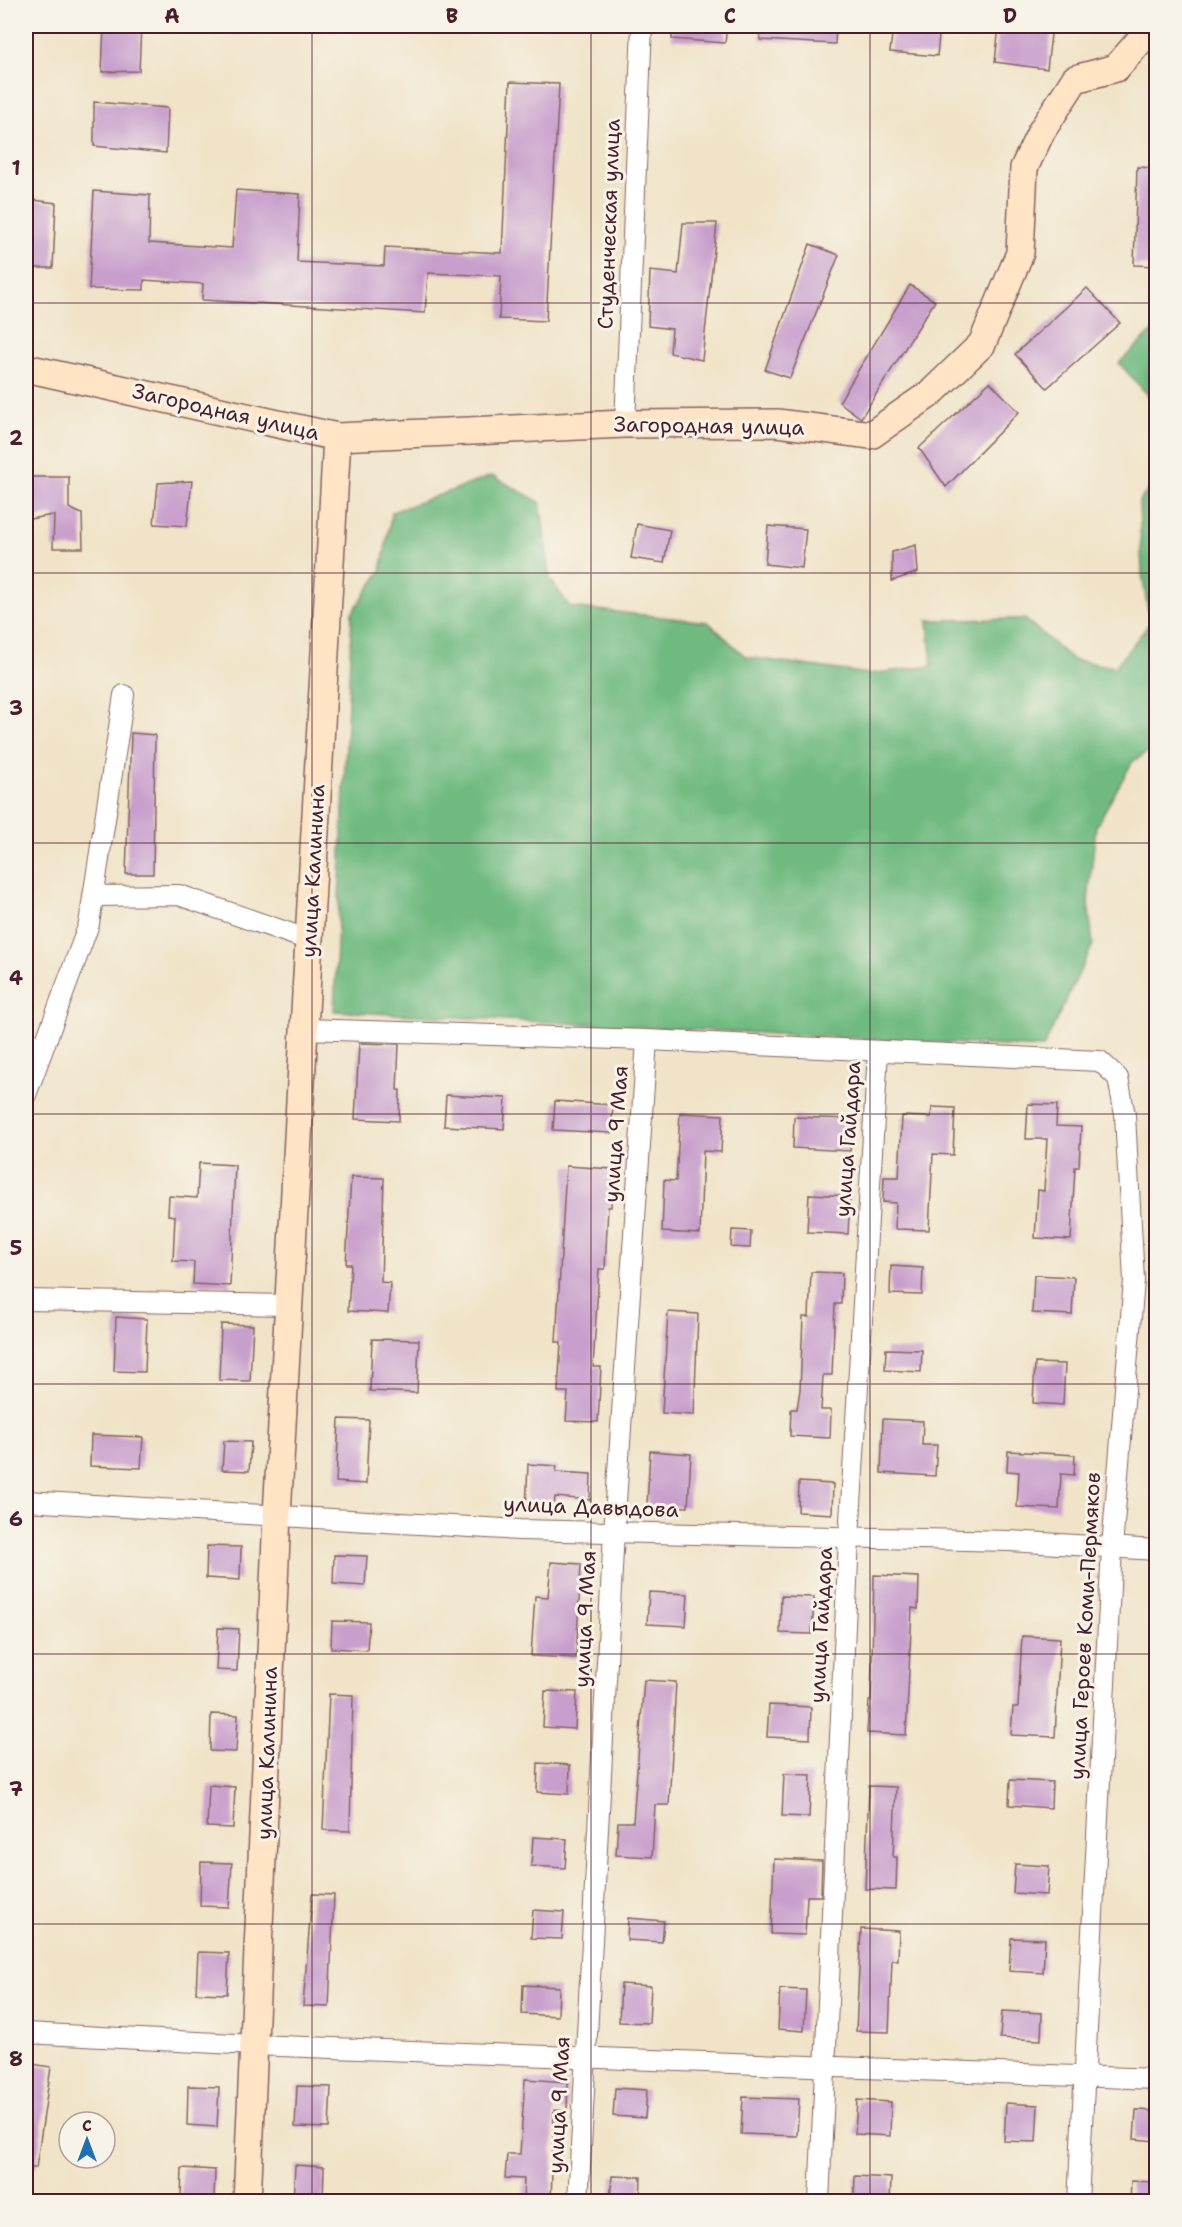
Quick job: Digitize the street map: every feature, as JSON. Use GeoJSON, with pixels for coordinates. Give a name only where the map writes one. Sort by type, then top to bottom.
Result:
{"type":"FeatureCollection","features":[{"type":"Feature","properties":{"kind":"street","name":"Студенческая улица"},"geometry":{"type":"LineString","coordinates":[[625,424],[642,26]]}},
{"type":"Feature","properties":{"kind":"street","name":"Загородная улица"},"geometry":{"type":"LineString","coordinates":[[26,368],[337,437],[625,424],[777,423],[871,435],[931,393],[982,345],[1020,253],[1024,168],[1041,132],[1075,79],[1116,68],[1153,26]]}},
{"type":"Feature","properties":{"kind":"street","name":"улица Калинина"},"geometry":{"type":"LineString","coordinates":[[247,2202],[277,1515],[337,437]]}},
{"type":"Feature","properties":{"kind":"street"},"geometry":{"type":"LineString","coordinates":[[26,1095],[33,1045],[89,924],[124,695]]}},
{"type":"Feature","properties":{"kind":"street"},"geometry":{"type":"LineString","coordinates":[[93,896],[179,895],[309,940]]}},
{"type":"Feature","properties":{"kind":"street"},"geometry":{"type":"LineString","coordinates":[[304,1029],[647,1040],[878,1051]]}},
{"type":"Feature","properties":{"kind":"street","name":"улица 9 Мая"},"geometry":{"type":"LineString","coordinates":[[578,2202],[614,1532],[647,1040]]}},
{"type":"Feature","properties":{"kind":"street","name":"улица Героев Коми-Пермяков"},"geometry":{"type":"LineString","coordinates":[[878,1051],[1100,1061],[1118,1078],[1125,1114],[1134,1280],[1112,1548],[1078,2202]]}},
{"type":"Feature","properties":{"kind":"street","name":"улица Гайдара"},"geometry":{"type":"LineString","coordinates":[[819,2202],[849,1538],[878,1051]]}},
{"type":"Feature","properties":{"kind":"street"},"geometry":{"type":"LineString","coordinates":[[26,1300],[288,1305]]}},
{"type":"Feature","properties":{"kind":"street","name":"улица Давыдова"},"geometry":{"type":"LineString","coordinates":[[26,1501],[520,1530],[1010,1542],[1156,1550]]}},
{"type":"Feature","properties":{"kind":"street"},"geometry":{"type":"LineString","coordinates":[[26,2033],[585,2058],[1156,2079]]}},
{"type":"Feature","properties":{"kind":"green space"},"geometry":{"type":"Polygon","coordinates":[[[1156,328],[1156,404],[1119,363],[1156,328]]]}},
{"type":"Feature","properties":{"kind":"green space"},"geometry":{"type":"Polygon","coordinates":[[[492,476],[540,502],[550,579],[570,607],[708,622],[746,657],[869,674],[932,666],[928,620],[1025,619],[1073,660],[1115,667],[1150,623],[1142,573],[1139,501],[1156,482],[1156,747],[1133,761],[1096,826],[1088,902],[1093,944],[1043,1048],[334,1011],[352,613],[381,571],[392,512],[492,476]]]}},
{"type":"Feature","properties":{"kind":"building"},"geometry":{"type":"Polygon","coordinates":[[[104,26],[141,26],[139,71],[102,72],[104,26]]]}},
{"type":"Feature","properties":{"kind":"building"},"geometry":{"type":"Polygon","coordinates":[[[672,26],[727,26],[725,43],[672,39],[672,26]]]}},
{"type":"Feature","properties":{"kind":"building"},"geometry":{"type":"Polygon","coordinates":[[[760,26],[836,26],[835,44],[760,40],[760,26]]]}},
{"type":"Feature","properties":{"kind":"building"},"geometry":{"type":"Polygon","coordinates":[[[893,26],[940,26],[937,56],[890,52],[893,26]]]}},
{"type":"Feature","properties":{"kind":"building"},"geometry":{"type":"Polygon","coordinates":[[[999,26],[1052,26],[1047,69],[995,62],[999,26]]]}},
{"type":"Feature","properties":{"kind":"building"},"geometry":{"type":"Polygon","coordinates":[[[510,82],[559,84],[546,321],[499,319],[501,276],[428,273],[425,313],[202,300],[203,284],[144,280],[144,290],[89,289],[94,191],[150,195],[149,243],[232,248],[236,190],[300,194],[297,262],[384,266],[385,247],[502,253],[510,82]]]}},
{"type":"Feature","properties":{"kind":"building"},"geometry":{"type":"Polygon","coordinates":[[[94,102],[168,108],[166,153],[94,146],[94,102]]]}},
{"type":"Feature","properties":{"kind":"building"},"geometry":{"type":"Polygon","coordinates":[[[1137,167],[1156,168],[1156,266],[1134,265],[1137,167]]]}},
{"type":"Feature","properties":{"kind":"building"},"geometry":{"type":"Polygon","coordinates":[[[26,199],[56,203],[53,268],[26,268],[26,199]]]}},
{"type":"Feature","properties":{"kind":"building"},"geometry":{"type":"Polygon","coordinates":[[[683,223],[717,223],[702,360],[670,353],[672,329],[648,326],[650,271],[678,274],[683,223]]]}},
{"type":"Feature","properties":{"kind":"building"},"geometry":{"type":"Polygon","coordinates":[[[810,244],[839,255],[790,378],[765,370],[810,244]]]}},
{"type":"Feature","properties":{"kind":"building"},"geometry":{"type":"Polygon","coordinates":[[[910,285],[935,301],[861,418],[839,402],[910,285]]]}},
{"type":"Feature","properties":{"kind":"building"},"geometry":{"type":"Polygon","coordinates":[[[1087,288],[1120,323],[1047,388],[1015,354],[1087,288]]]}},
{"type":"Feature","properties":{"kind":"building"},"geometry":{"type":"Polygon","coordinates":[[[990,382],[1019,412],[946,487],[919,448],[990,382]]]}},
{"type":"Feature","properties":{"kind":"building"},"geometry":{"type":"Polygon","coordinates":[[[31,477],[69,477],[69,508],[82,514],[83,548],[53,548],[54,515],[29,519],[31,477]]]}},
{"type":"Feature","properties":{"kind":"building"},"geometry":{"type":"Polygon","coordinates":[[[192,481],[187,526],[154,524],[158,483],[192,481]]]}},
{"type":"Feature","properties":{"kind":"building"},"geometry":{"type":"Polygon","coordinates":[[[637,524],[670,530],[664,563],[631,558],[637,524]]]}},
{"type":"Feature","properties":{"kind":"building"},"geometry":{"type":"Polygon","coordinates":[[[768,526],[806,529],[802,568],[765,564],[768,526]]]}},
{"type":"Feature","properties":{"kind":"building"},"geometry":{"type":"Polygon","coordinates":[[[916,545],[918,572],[892,581],[892,552],[916,545]]]}},
{"type":"Feature","properties":{"kind":"building"},"geometry":{"type":"Polygon","coordinates":[[[131,733],[155,735],[153,874],[126,874],[131,733]]]}},
{"type":"Feature","properties":{"kind":"building"},"geometry":{"type":"Polygon","coordinates":[[[359,1043],[399,1044],[397,1090],[400,1090],[399,1121],[355,1119],[359,1043]]]}},
{"type":"Feature","properties":{"kind":"building"},"geometry":{"type":"Polygon","coordinates":[[[446,1095],[506,1098],[504,1129],[444,1126],[446,1095]]]}},
{"type":"Feature","properties":{"kind":"building"},"geometry":{"type":"Polygon","coordinates":[[[555,1101],[613,1105],[611,1133],[553,1130],[555,1101]]]}},
{"type":"Feature","properties":{"kind":"building"},"geometry":{"type":"Polygon","coordinates":[[[1028,1104],[1057,1105],[1056,1126],[1081,1127],[1079,1167],[1075,1167],[1071,1240],[1035,1238],[1038,1190],[1044,1191],[1047,1139],[1026,1139],[1028,1104]]]}},
{"type":"Feature","properties":{"kind":"building"},"geometry":{"type":"Polygon","coordinates":[[[932,1107],[955,1108],[953,1155],[933,1154],[929,1230],[895,1229],[896,1203],[883,1202],[884,1177],[899,1177],[902,1116],[931,1117],[932,1107]]]}},
{"type":"Feature","properties":{"kind":"building"},"geometry":{"type":"Polygon","coordinates":[[[680,1113],[723,1115],[721,1152],[703,1151],[700,1234],[662,1232],[664,1180],[676,1181],[680,1113]]]}},
{"type":"Feature","properties":{"kind":"building"},"geometry":{"type":"Polygon","coordinates":[[[794,1117],[851,1119],[850,1151],[793,1148],[794,1117]]]}},
{"type":"Feature","properties":{"kind":"building"},"geometry":{"type":"Polygon","coordinates":[[[199,1163],[235,1165],[230,1286],[193,1284],[194,1262],[173,1261],[175,1216],[168,1215],[169,1196],[197,1198],[199,1163]]]}},
{"type":"Feature","properties":{"kind":"building"},"geometry":{"type":"Polygon","coordinates":[[[566,1166],[613,1169],[611,1207],[608,1207],[605,1269],[599,1269],[593,1367],[601,1367],[598,1422],[566,1421],[568,1392],[558,1392],[561,1342],[556,1342],[566,1166]]]}},
{"type":"Feature","properties":{"kind":"building"},"geometry":{"type":"Polygon","coordinates":[[[351,1177],[384,1178],[381,1282],[390,1283],[388,1313],[348,1311],[351,1264],[346,1264],[351,1177]]]}},
{"type":"Feature","properties":{"kind":"building"},"geometry":{"type":"Polygon","coordinates":[[[809,1194],[850,1196],[848,1234],[807,1232],[809,1194]]]}},
{"type":"Feature","properties":{"kind":"building"},"geometry":{"type":"Polygon","coordinates":[[[732,1230],[751,1231],[750,1248],[731,1247],[732,1230]]]}},
{"type":"Feature","properties":{"kind":"building"},"geometry":{"type":"Polygon","coordinates":[[[891,1266],[923,1268],[922,1295],[890,1294],[891,1266]]]}},
{"type":"Feature","properties":{"kind":"building"},"geometry":{"type":"Polygon","coordinates":[[[811,1272],[842,1273],[841,1304],[835,1304],[832,1375],[823,1375],[821,1410],[831,1410],[830,1438],[790,1436],[791,1409],[797,1409],[800,1390],[803,1317],[809,1317],[811,1272]]]}},
{"type":"Feature","properties":{"kind":"building"},"geometry":{"type":"Polygon","coordinates":[[[1034,1275],[1074,1277],[1072,1315],[1032,1313],[1034,1275]]]}},
{"type":"Feature","properties":{"kind":"building"},"geometry":{"type":"Polygon","coordinates":[[[668,1312],[698,1314],[694,1415],[662,1413],[668,1312]]]}},
{"type":"Feature","properties":{"kind":"building"},"geometry":{"type":"Polygon","coordinates":[[[116,1317],[147,1319],[145,1372],[114,1371],[116,1317]]]}},
{"type":"Feature","properties":{"kind":"building"},"geometry":{"type":"Polygon","coordinates":[[[221,1324],[253,1325],[250,1381],[219,1380],[221,1324]]]}},
{"type":"Feature","properties":{"kind":"building"},"geometry":{"type":"Polygon","coordinates":[[[372,1339],[419,1340],[417,1393],[370,1391],[372,1339]]]}},
{"type":"Feature","properties":{"kind":"building"},"geometry":{"type":"Polygon","coordinates":[[[886,1349],[922,1350],[921,1372],[885,1370],[886,1349]]]}},
{"type":"Feature","properties":{"kind":"building"},"geometry":{"type":"Polygon","coordinates":[[[1035,1363],[1065,1364],[1063,1405],[1033,1403],[1035,1363]]]}},
{"type":"Feature","properties":{"kind":"building"},"geometry":{"type":"Polygon","coordinates":[[[339,1419],[369,1420],[366,1484],[336,1482],[339,1419]]]}},
{"type":"Feature","properties":{"kind":"building"},"geometry":{"type":"Polygon","coordinates":[[[883,1419],[923,1421],[922,1445],[937,1445],[935,1476],[881,1473],[883,1419]]]}},
{"type":"Feature","properties":{"kind":"building"},"geometry":{"type":"Polygon","coordinates":[[[91,1435],[143,1437],[141,1468],[90,1466],[91,1435]]]}},
{"type":"Feature","properties":{"kind":"building"},"geometry":{"type":"Polygon","coordinates":[[[224,1441],[251,1442],[249,1471],[222,1470],[224,1441]]]}},
{"type":"Feature","properties":{"kind":"building"},"geometry":{"type":"Polygon","coordinates":[[[650,1451],[691,1454],[688,1507],[647,1505],[650,1451]]]}},
{"type":"Feature","properties":{"kind":"building"},"geometry":{"type":"Polygon","coordinates":[[[1008,1451],[1075,1455],[1074,1475],[1061,1474],[1059,1509],[1017,1507],[1019,1472],[1007,1471],[1008,1451]]]}},
{"type":"Feature","properties":{"kind":"building"},"geometry":{"type":"Polygon","coordinates":[[[528,1464],[557,1466],[556,1472],[591,1474],[590,1500],[555,1497],[554,1511],[526,1509],[528,1464]]]}},
{"type":"Feature","properties":{"kind":"building"},"geometry":{"type":"Polygon","coordinates":[[[799,1482],[833,1484],[832,1514],[798,1512],[799,1482]]]}},
{"type":"Feature","properties":{"kind":"building"},"geometry":{"type":"Polygon","coordinates":[[[207,1546],[241,1547],[240,1580],[206,1578],[207,1546]]]}},
{"type":"Feature","properties":{"kind":"building"},"geometry":{"type":"Polygon","coordinates":[[[334,1555],[367,1556],[365,1586],[333,1584],[334,1555]]]}},
{"type":"Feature","properties":{"kind":"building"},"geometry":{"type":"Polygon","coordinates":[[[551,1562],[581,1564],[576,1658],[531,1656],[535,1596],[548,1597],[551,1562]]]}},
{"type":"Feature","properties":{"kind":"building"},"geometry":{"type":"Polygon","coordinates":[[[874,1575],[919,1577],[918,1609],[912,1608],[906,1735],[867,1733],[869,1701],[871,1701],[874,1575]]]}},
{"type":"Feature","properties":{"kind":"building"},"geometry":{"type":"Polygon","coordinates":[[[649,1592],[688,1594],[686,1626],[647,1624],[649,1592]]]}},
{"type":"Feature","properties":{"kind":"building"},"geometry":{"type":"Polygon","coordinates":[[[781,1596],[814,1597],[812,1634],[780,1633],[781,1596]]]}},
{"type":"Feature","properties":{"kind":"building"},"geometry":{"type":"Polygon","coordinates":[[[332,1621],[369,1622],[367,1650],[331,1648],[332,1621]]]}},
{"type":"Feature","properties":{"kind":"building"},"geometry":{"type":"Polygon","coordinates":[[[218,1628],[239,1629],[237,1671],[216,1670],[218,1628]]]}},
{"type":"Feature","properties":{"kind":"building"},"geometry":{"type":"Polygon","coordinates":[[[1022,1636],[1060,1638],[1055,1737],[1011,1735],[1013,1707],[1018,1707],[1022,1636]]]}},
{"type":"Feature","properties":{"kind":"building"},"geometry":{"type":"Polygon","coordinates":[[[644,1680],[676,1682],[669,1805],[655,1805],[652,1857],[616,1855],[618,1822],[633,1822],[644,1680]]]}},
{"type":"Feature","properties":{"kind":"building"},"geometry":{"type":"Polygon","coordinates":[[[545,1691],[577,1692],[575,1729],[543,1727],[545,1691]]]}},
{"type":"Feature","properties":{"kind":"building"},"geometry":{"type":"Polygon","coordinates":[[[329,1694],[353,1695],[350,1831],[323,1830],[329,1694]]]}},
{"type":"Feature","properties":{"kind":"building"},"geometry":{"type":"Polygon","coordinates":[[[769,1705],[811,1707],[810,1739],[767,1737],[769,1705]]]}},
{"type":"Feature","properties":{"kind":"building"},"geometry":{"type":"Polygon","coordinates":[[[211,1714],[238,1715],[236,1752],[210,1751],[211,1714]]]}},
{"type":"Feature","properties":{"kind":"building"},"geometry":{"type":"Polygon","coordinates":[[[538,1763],[570,1765],[569,1794],[537,1792],[538,1763]]]}},
{"type":"Feature","properties":{"kind":"building"},"geometry":{"type":"Polygon","coordinates":[[[784,1774],[811,1775],[809,1817],[782,1816],[784,1774]]]}},
{"type":"Feature","properties":{"kind":"building"},"geometry":{"type":"Polygon","coordinates":[[[1010,1780],[1052,1782],[1051,1808],[1009,1805],[1010,1780]]]}},
{"type":"Feature","properties":{"kind":"building"},"geometry":{"type":"Polygon","coordinates":[[[209,1785],[235,1787],[233,1828],[207,1827],[209,1785]]]}},
{"type":"Feature","properties":{"kind":"building"},"geometry":{"type":"Polygon","coordinates":[[[869,1786],[896,1787],[893,1857],[897,1857],[896,1890],[865,1889],[869,1786]]]}},
{"type":"Feature","properties":{"kind":"building"},"geometry":{"type":"Polygon","coordinates":[[[533,1837],[567,1839],[565,1868],[531,1866],[533,1837]]]}},
{"type":"Feature","properties":{"kind":"building"},"geometry":{"type":"Polygon","coordinates":[[[774,1859],[822,1861],[821,1896],[807,1896],[805,1935],[771,1934],[774,1859]]]}},
{"type":"Feature","properties":{"kind":"building"},"geometry":{"type":"Polygon","coordinates":[[[201,1862],[232,1863],[229,1907],[200,1906],[201,1862]]]}},
{"type":"Feature","properties":{"kind":"building"},"geometry":{"type":"Polygon","coordinates":[[[1015,1864],[1049,1866],[1047,1895],[1013,1893],[1015,1864]]]}},
{"type":"Feature","properties":{"kind":"building"},"geometry":{"type":"Polygon","coordinates":[[[312,1894],[334,1895],[329,2007],[303,2006],[312,1894]]]}},
{"type":"Feature","properties":{"kind":"building"},"geometry":{"type":"Polygon","coordinates":[[[533,1910],[564,1912],[562,1939],[531,1938],[533,1910]]]}},
{"type":"Feature","properties":{"kind":"building"},"geometry":{"type":"Polygon","coordinates":[[[628,1918],[664,1921],[662,1942],[627,1940],[628,1918]]]}},
{"type":"Feature","properties":{"kind":"building"},"geometry":{"type":"Polygon","coordinates":[[[861,1929],[899,1931],[898,1960],[892,1960],[889,2032],[856,2031],[861,1929]]]}},
{"type":"Feature","properties":{"kind":"building"},"geometry":{"type":"Polygon","coordinates":[[[1011,1938],[1045,1939],[1043,1973],[1009,1971],[1011,1938]]]}},
{"type":"Feature","properties":{"kind":"building"},"geometry":{"type":"Polygon","coordinates":[[[198,1952],[229,1953],[227,1994],[196,1993],[198,1952]]]}},
{"type":"Feature","properties":{"kind":"building"},"geometry":{"type":"Polygon","coordinates":[[[621,1984],[651,1986],[649,2023],[619,2022],[621,1984]]]}},
{"type":"Feature","properties":{"kind":"building"},"geometry":{"type":"Polygon","coordinates":[[[523,1985],[559,1987],[558,2016],[522,2014],[523,1985]]]}},
{"type":"Feature","properties":{"kind":"building"},"geometry":{"type":"Polygon","coordinates":[[[780,1989],[806,1990],[804,2031],[778,2029],[780,1989]]]}},
{"type":"Feature","properties":{"kind":"building"},"geometry":{"type":"Polygon","coordinates":[[[1002,2011],[1042,2013],[1041,2040],[1000,2038],[1002,2011]]]}},
{"type":"Feature","properties":{"kind":"building"},"geometry":{"type":"Polygon","coordinates":[[[26,2063],[51,2067],[36,2168],[26,2168],[26,2063]]]}},
{"type":"Feature","properties":{"kind":"building"},"geometry":{"type":"Polygon","coordinates":[[[525,2079],[568,2082],[567,2111],[554,2110],[551,2202],[523,2202],[524,2179],[505,2178],[507,2154],[520,2154],[525,2079]]]}},
{"type":"Feature","properties":{"kind":"building"},"geometry":{"type":"Polygon","coordinates":[[[188,2086],[219,2087],[217,2127],[187,2125],[188,2086]]]}},
{"type":"Feature","properties":{"kind":"building"},"geometry":{"type":"Polygon","coordinates":[[[297,2086],[331,2087],[329,2128],[295,2127],[297,2086]]]}},
{"type":"Feature","properties":{"kind":"building"},"geometry":{"type":"Polygon","coordinates":[[[615,2088],[647,2090],[645,2118],[613,2116],[615,2088]]]}},
{"type":"Feature","properties":{"kind":"building"},"geometry":{"type":"Polygon","coordinates":[[[743,2097],[799,2099],[797,2136],[741,2134],[743,2097]]]}},
{"type":"Feature","properties":{"kind":"building"},"geometry":{"type":"Polygon","coordinates":[[[857,2100],[891,2102],[890,2136],[855,2134],[857,2100]]]}},
{"type":"Feature","properties":{"kind":"building"},"geometry":{"type":"Polygon","coordinates":[[[1006,2103],[1038,2105],[1036,2142],[1004,2141],[1006,2103]]]}},
{"type":"Feature","properties":{"kind":"building"},"geometry":{"type":"Polygon","coordinates":[[[1136,2110],[1156,2111],[1156,2141],[1134,2139],[1136,2110]]]}},
{"type":"Feature","properties":{"kind":"building"},"geometry":{"type":"Polygon","coordinates":[[[295,2165],[324,2167],[323,2202],[293,2202],[295,2165]]]}},
{"type":"Feature","properties":{"kind":"building"},"geometry":{"type":"Polygon","coordinates":[[[182,2168],[215,2170],[214,2199],[181,2198],[182,2168]]]}},
{"type":"Feature","properties":{"kind":"building"},"geometry":{"type":"Polygon","coordinates":[[[612,2176],[641,2177],[640,2202],[610,2202],[612,2176]]]}},
{"type":"Feature","properties":{"kind":"building"},"geometry":{"type":"Polygon","coordinates":[[[855,2176],[891,2178],[890,2202],[854,2202],[855,2176]]]}},
{"type":"Feature","properties":{"kind":"building"},"geometry":{"type":"Polygon","coordinates":[[[1131,2181],[1156,2182],[1156,2202],[1130,2202],[1131,2181]]]}}]}
